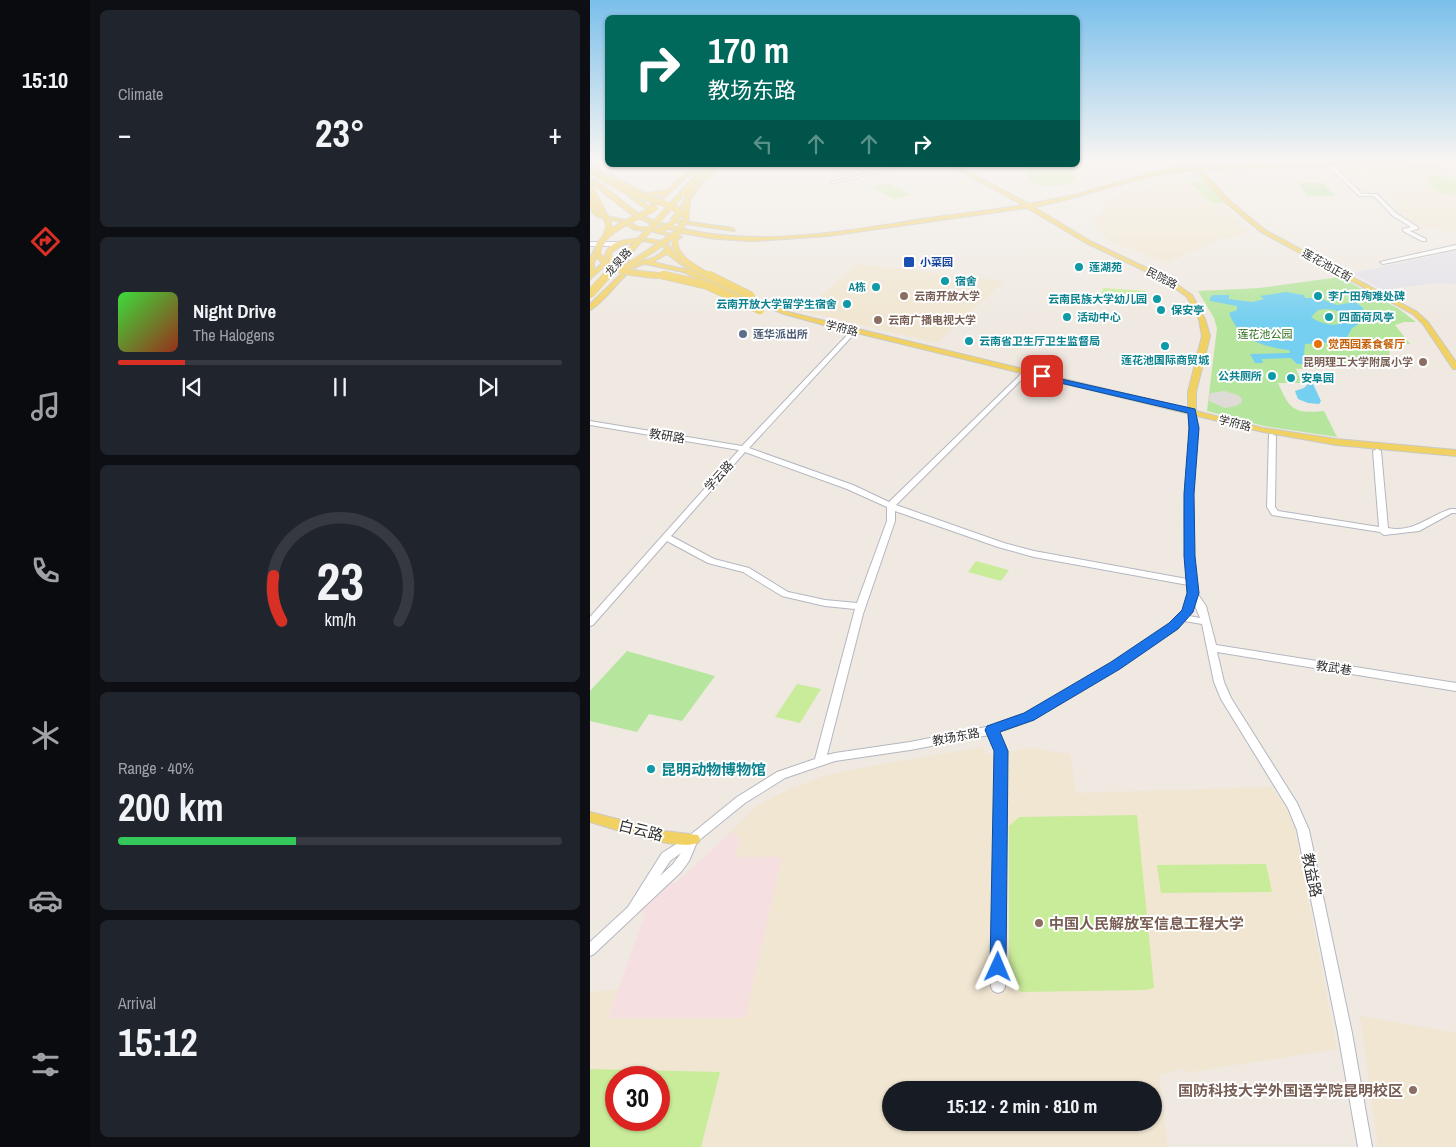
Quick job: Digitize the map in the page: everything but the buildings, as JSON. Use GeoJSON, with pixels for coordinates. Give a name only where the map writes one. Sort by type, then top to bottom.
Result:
{"type":"FeatureCollection","features":[{"type":"Feature","properties":{"kind":"main road"},"geometry":{"type":"LineString","coordinates":[[598,215],[624,219],[634,215]]}},
{"type":"Feature","properties":{"kind":"main road"},"geometry":{"type":"LineString","coordinates":[[590,276],[591,263],[609,228],[604,215]]}},
{"type":"Feature","properties":{"kind":"main road"},"geometry":{"type":"LineString","coordinates":[[636,215],[712,232],[762,235],[812,232],[949,215]]}},
{"type":"Feature","properties":{"kind":"main road"},"geometry":{"type":"LineString","coordinates":[[605,238],[644,215]]}},
{"type":"Feature","properties":{"kind":"main road"},"geometry":{"type":"LineString","coordinates":[[651,215],[715,236],[766,238],[828,234],[889,226]]}},
{"type":"Feature","properties":{"kind":"main road","name":"龙泉路"},"geometry":{"type":"LineString","coordinates":[[590,288],[657,215]]}},
{"type":"Feature","properties":{"kind":"main road","name":"龙泉路"},"geometry":{"type":"LineString","coordinates":[[590,294],[659,215]]}},
{"type":"Feature","properties":{"kind":"main road"},"geometry":{"type":"LineString","coordinates":[[670,215],[673,223]]}},
{"type":"Feature","properties":{"kind":"main road"},"geometry":{"type":"LineString","coordinates":[[590,276],[610,259],[609,251],[621,244],[657,234],[673,223],[678,215]]}},
{"type":"Feature","properties":{"kind":"main road"},"geometry":{"type":"LineString","coordinates":[[683,215],[686,218]]}},
{"type":"Feature","properties":{"kind":"main road"},"geometry":{"type":"LineString","coordinates":[[590,301],[613,276],[678,232],[688,215]]}},
{"type":"Feature","properties":{"kind":"main road"},"geometry":{"type":"LineString","coordinates":[[624,219],[632,226],[657,234],[719,241],[783,241],[821,238],[963,215]]}},
{"type":"Feature","properties":{"kind":"main road","name":"民院路"},"geometry":{"type":"LineString","coordinates":[[1042,215],[1107,252],[1166,278],[1190,296],[1202,319],[1206,336],[1192,392],[1193,414]]}},
{"type":"Feature","properties":{"kind":"main road","name":"莲花池正街"},"geometry":{"type":"LineString","coordinates":[[1243,215],[1263,231],[1415,313],[1426,323],[1456,367]]}},
{"type":"Feature","properties":{"kind":"main road"},"geometry":{"type":"LineString","coordinates":[[621,244],[632,226]]}},
{"type":"Feature","properties":{"kind":"main road","name":"学府路"},"geometry":{"type":"LineString","coordinates":[[678,232],[675,241],[676,249],[695,268],[786,313]]}},
{"type":"Feature","properties":{"kind":"main road","name":"学府路"},"geometry":{"type":"LineString","coordinates":[[657,234],[668,249],[689,268],[759,303],[786,313],[1193,414]]}},
{"type":"Feature","properties":{"kind":"main road"},"geometry":{"type":"LineString","coordinates":[[598,248],[598,255],[602,260],[619,268],[688,279],[704,284],[760,310],[795,321],[852,333]]}},
{"type":"Feature","properties":{"kind":"main road"},"geometry":{"type":"LineString","coordinates":[[590,308],[623,275],[643,262],[661,256],[668,249]]}},
{"type":"Feature","properties":{"kind":"main road","name":"学府路"},"geometry":{"type":"LineString","coordinates":[[610,259],[622,263],[643,262],[685,270],[783,314],[852,333],[1193,414],[1288,435],[1366,445],[1456,453]]}},
{"type":"Feature","properties":{"kind":"main road","name":"白云路"},"geometry":{"type":"LineString","coordinates":[[590,817],[664,837],[693,839]]}},
{"type":"Feature","properties":{"kind":"street"},"geometry":{"type":"LineString","coordinates":[[1395,215],[1416,228],[1405,230],[1424,240]]}},
{"type":"Feature","properties":{"kind":"street"},"geometry":{"type":"LineString","coordinates":[[590,244],[621,244]]}},
{"type":"Feature","properties":{"kind":"street"},"geometry":{"type":"LineString","coordinates":[[1383,262],[1456,247]]}},
{"type":"Feature","properties":{"kind":"street","name":"学云路"},"geometry":{"type":"LineString","coordinates":[[590,623],[744,449],[852,333]]}},
{"type":"Feature","properties":{"kind":"street"},"geometry":{"type":"LineString","coordinates":[[820,762],[861,606],[891,521],[891,504],[1023,375]]}},
{"type":"Feature","properties":{"kind":"street","name":"教场东路"},"geometry":{"type":"LineString","coordinates":[[590,950],[677,868],[685,858],[693,839],[741,800],[781,775],[835,757],[910,746],[992,730],[1037,712],[1116,665],[1182,618],[1191,604],[1193,593],[1189,494],[1193,414]]}},
{"type":"Feature","properties":{"kind":"street","name":"教研路"},"geometry":{"type":"LineString","coordinates":[[590,423],[744,449],[850,487],[947,527],[1026,552],[1192,583]]}},
{"type":"Feature","properties":{"kind":"street"},"geometry":{"type":"LineString","coordinates":[[1272,436],[1271,506],[1276,513],[1384,532],[1416,528],[1451,511],[1456,512]]}},
{"type":"Feature","properties":{"kind":"street"},"geometry":{"type":"LineString","coordinates":[[1377,451],[1384,532]]}},
{"type":"Feature","properties":{"kind":"street"},"geometry":{"type":"LineString","coordinates":[[666,537],[711,561],[746,570],[785,594],[825,603],[861,606]]}},
{"type":"Feature","properties":{"kind":"street"},"geometry":{"type":"LineString","coordinates":[[1182,618],[1206,622],[1201,606],[1193,593]]}},
{"type":"Feature","properties":{"kind":"street","name":"教益路"},"geometry":{"type":"LineString","coordinates":[[1206,622],[1219,682],[1226,699],[1293,806],[1303,830],[1345,1033],[1365,1147]]}},
{"type":"Feature","properties":{"kind":"street","name":"教武巷"},"geometry":{"type":"LineString","coordinates":[[1212,648],[1456,687]]}},
{"type":"Feature","properties":{"kind":"street"},"geometry":{"type":"LineString","coordinates":[[992,730],[1001,751],[998,987]]}},
{"type":"Feature","properties":{"kind":"shaded area"},"geometry":{"type":"Polygon","coordinates":[[[1100,215],[1234,215],[1249,232],[1214,242],[1167,263],[1109,241],[1095,223],[1100,215]]]}},
{"type":"Feature","properties":{"kind":"shaded area"},"geometry":{"type":"Polygon","coordinates":[[[1398,215],[1456,215],[1456,218],[1430,219],[1456,219],[1456,235],[1439,228],[1420,229],[1398,215]]]}},
{"type":"Feature","properties":{"kind":"shaded area"},"geometry":{"type":"Polygon","coordinates":[[[1456,251],[1456,284],[1440,283],[1401,287],[1386,292],[1352,273],[1456,251]]]}},
{"type":"Feature","properties":{"kind":"shaded area","name":"云南开放大学"},"geometry":{"type":"Polygon","coordinates":[[[857,264],[1004,281],[937,343],[803,311],[857,264]]]}},
{"type":"Feature","properties":{"kind":"shaded area"},"geometry":{"type":"Polygon","coordinates":[[[1224,391],[1238,395],[1242,399],[1241,403],[1225,408],[1209,401],[1208,397],[1211,393],[1224,391]]]}},
{"type":"Feature","properties":{"kind":"shaded area","name":"中国人民解放军信息工程大学"},"geometry":{"type":"Polygon","coordinates":[[[983,747],[986,755],[1030,748],[1070,754],[1076,793],[1271,787],[1282,801],[1294,825],[1337,1049],[1184,1073],[1182,1068],[1159,1076],[1160,1081],[882,1081],[882,1131],[1162,1131],[1162,1100],[1168,1147],[590,1147],[590,992],[618,989],[608,1017],[781,857],[735,857],[740,838],[732,831],[755,808],[775,796],[823,776],[983,747]]]}},
{"type":"Feature","properties":{"kind":"shaded area"},"geometry":{"type":"Polygon","coordinates":[[[732,831],[740,838],[735,857],[782,857],[745,1018],[608,1018],[645,914],[641,911],[656,892],[670,882],[675,884],[732,831]]]}},
{"type":"Feature","properties":{"kind":"shaded area","name":"国防科技大学外国语学院昆明校区"},"geometry":{"type":"Polygon","coordinates":[[[1360,1016],[1456,1033],[1456,1147],[1378,1147],[1360,1016]]]}},
{"type":"Feature","properties":{"kind":"green space","name":"莲花池公园"},"geometry":{"type":"Polygon","coordinates":[[[1340,277],[1399,309],[1416,322],[1404,322],[1395,325],[1410,344],[1389,345],[1390,358],[1339,367],[1296,369],[1302,383],[1278,383],[1286,399],[1294,408],[1306,412],[1324,411],[1337,437],[1264,426],[1207,411],[1217,328],[1214,318],[1198,291],[1259,288],[1340,277]]]}},
{"type":"Feature","properties":{"kind":"green space"},"geometry":{"type":"Polygon","coordinates":[[[1103,288],[1146,291],[1144,300],[1100,298],[1103,288]]]}},
{"type":"Feature","properties":{"kind":"green space"},"geometry":{"type":"Polygon","coordinates":[[[976,561],[1009,570],[1001,581],[968,572],[976,561]]]}},
{"type":"Feature","properties":{"kind":"green space"},"geometry":{"type":"Polygon","coordinates":[[[627,651],[715,676],[682,721],[649,714],[637,732],[590,721],[590,691],[627,651]]]}},
{"type":"Feature","properties":{"kind":"green space"},"geometry":{"type":"Polygon","coordinates":[[[797,684],[821,689],[800,723],[775,717],[797,684]]]}},
{"type":"Feature","properties":{"kind":"green space"},"geometry":{"type":"Polygon","coordinates":[[[1137,815],[1154,988],[1146,990],[1021,992],[1009,983],[1009,826],[1019,817],[1137,815]]]}},
{"type":"Feature","properties":{"kind":"green space"},"geometry":{"type":"Polygon","coordinates":[[[1266,864],[1272,892],[1161,893],[1157,865],[1266,864]]]}},
{"type":"Feature","properties":{"kind":"green space"},"geometry":{"type":"Polygon","coordinates":[[[590,1069],[605,1069],[605,1131],[670,1131],[670,1071],[720,1072],[701,1147],[590,1147],[590,1069]]]}},
{"type":"Feature","properties":{"kind":"water"},"geometry":{"type":"Polygon","coordinates":[[[1286,292],[1304,295],[1305,298],[1319,298],[1337,305],[1355,302],[1362,307],[1366,314],[1365,320],[1352,328],[1346,339],[1341,342],[1305,344],[1304,355],[1307,360],[1303,360],[1304,364],[1297,364],[1291,358],[1262,359],[1263,363],[1255,363],[1250,354],[1290,353],[1289,350],[1270,347],[1253,341],[1239,330],[1233,322],[1229,313],[1237,310],[1237,306],[1210,301],[1210,298],[1213,295],[1229,295],[1229,299],[1252,302],[1264,299],[1260,296],[1286,292]],[[1325,309],[1318,310],[1311,317],[1319,322],[1334,325],[1347,319],[1340,312],[1325,309]]]}},
{"type":"Feature","properties":{"kind":"water"},"geometry":{"type":"Polygon","coordinates":[[[1308,384],[1313,384],[1321,401],[1319,404],[1308,403],[1298,399],[1295,391],[1304,388],[1308,384]]]}},
{"type":"Feature","properties":{"kind":"place","name":"小菜园"},"geometry":{"type":"Point","coordinates":[909,262]}},
{"type":"Feature","properties":{"kind":"place","name":"莲湖苑"},"geometry":{"type":"Point","coordinates":[1079,267]}},
{"type":"Feature","properties":{"kind":"place","name":"宿舍"},"geometry":{"type":"Point","coordinates":[945,281]}},
{"type":"Feature","properties":{"kind":"place","name":"A栋"},"geometry":{"type":"Point","coordinates":[876,287]}},
{"type":"Feature","properties":{"kind":"place","name":"云南开放大学"},"geometry":{"type":"Point","coordinates":[904,296]}},
{"type":"Feature","properties":{"kind":"place","name":"李广田殉难处碑"},"geometry":{"type":"Point","coordinates":[1318,296]}},
{"type":"Feature","properties":{"kind":"place","name":"云南民族大学幼儿园"},"geometry":{"type":"Point","coordinates":[1157,299]}},
{"type":"Feature","properties":{"kind":"place","name":"云南开放大学留学生宿舍"},"geometry":{"type":"Point","coordinates":[847,304]}},
{"type":"Feature","properties":{"kind":"place","name":"保安亭"},"geometry":{"type":"Point","coordinates":[1161,310]}},
{"type":"Feature","properties":{"kind":"place","name":"活动中心"},"geometry":{"type":"Point","coordinates":[1067,317]}},
{"type":"Feature","properties":{"kind":"place","name":"四面荷风亭"},"geometry":{"type":"Point","coordinates":[1329,317]}},
{"type":"Feature","properties":{"kind":"place","name":"云南广播电视大学"},"geometry":{"type":"Point","coordinates":[878,320]}},
{"type":"Feature","properties":{"kind":"place","name":"莲华派出所"},"geometry":{"type":"Point","coordinates":[743,334]}},
{"type":"Feature","properties":{"kind":"place","name":"云南省卫生厅卫生监督局"},"geometry":{"type":"Point","coordinates":[969,341]}},
{"type":"Feature","properties":{"kind":"place","name":"觉西园素食餐厅"},"geometry":{"type":"Point","coordinates":[1318,344]}},
{"type":"Feature","properties":{"kind":"place","name":"莲花池国际商贸城"},"geometry":{"type":"Point","coordinates":[1165,346]}},
{"type":"Feature","properties":{"kind":"place","name":"昆明理工大学附属小学"},"geometry":{"type":"Point","coordinates":[1423,362]}},
{"type":"Feature","properties":{"kind":"place","name":"公共厕所"},"geometry":{"type":"Point","coordinates":[1272,376]}},
{"type":"Feature","properties":{"kind":"place","name":"安阜园"},"geometry":{"type":"Point","coordinates":[1291,378]}},
{"type":"Feature","properties":{"kind":"place","name":"昆明动物博物馆"},"geometry":{"type":"Point","coordinates":[651,769]}},
{"type":"Feature","properties":{"kind":"place","name":"中国人民解放军信息工程大学"},"geometry":{"type":"Point","coordinates":[1039,923]}},
{"type":"Feature","properties":{"kind":"place","name":"国防科技大学外国语学院昆明校区"},"geometry":{"type":"Point","coordinates":[1413,1090]}},
{"type":"Feature","properties":{"kind":"route"},"geometry":{"type":"LineString","coordinates":[[998,967],[1001,751],[992,730],[1029,717],[1116,665],[1174,626],[1187,612],[1193,593],[1190,556],[1189,494],[1194,428],[1192,411],[1042,376]]}}]}
